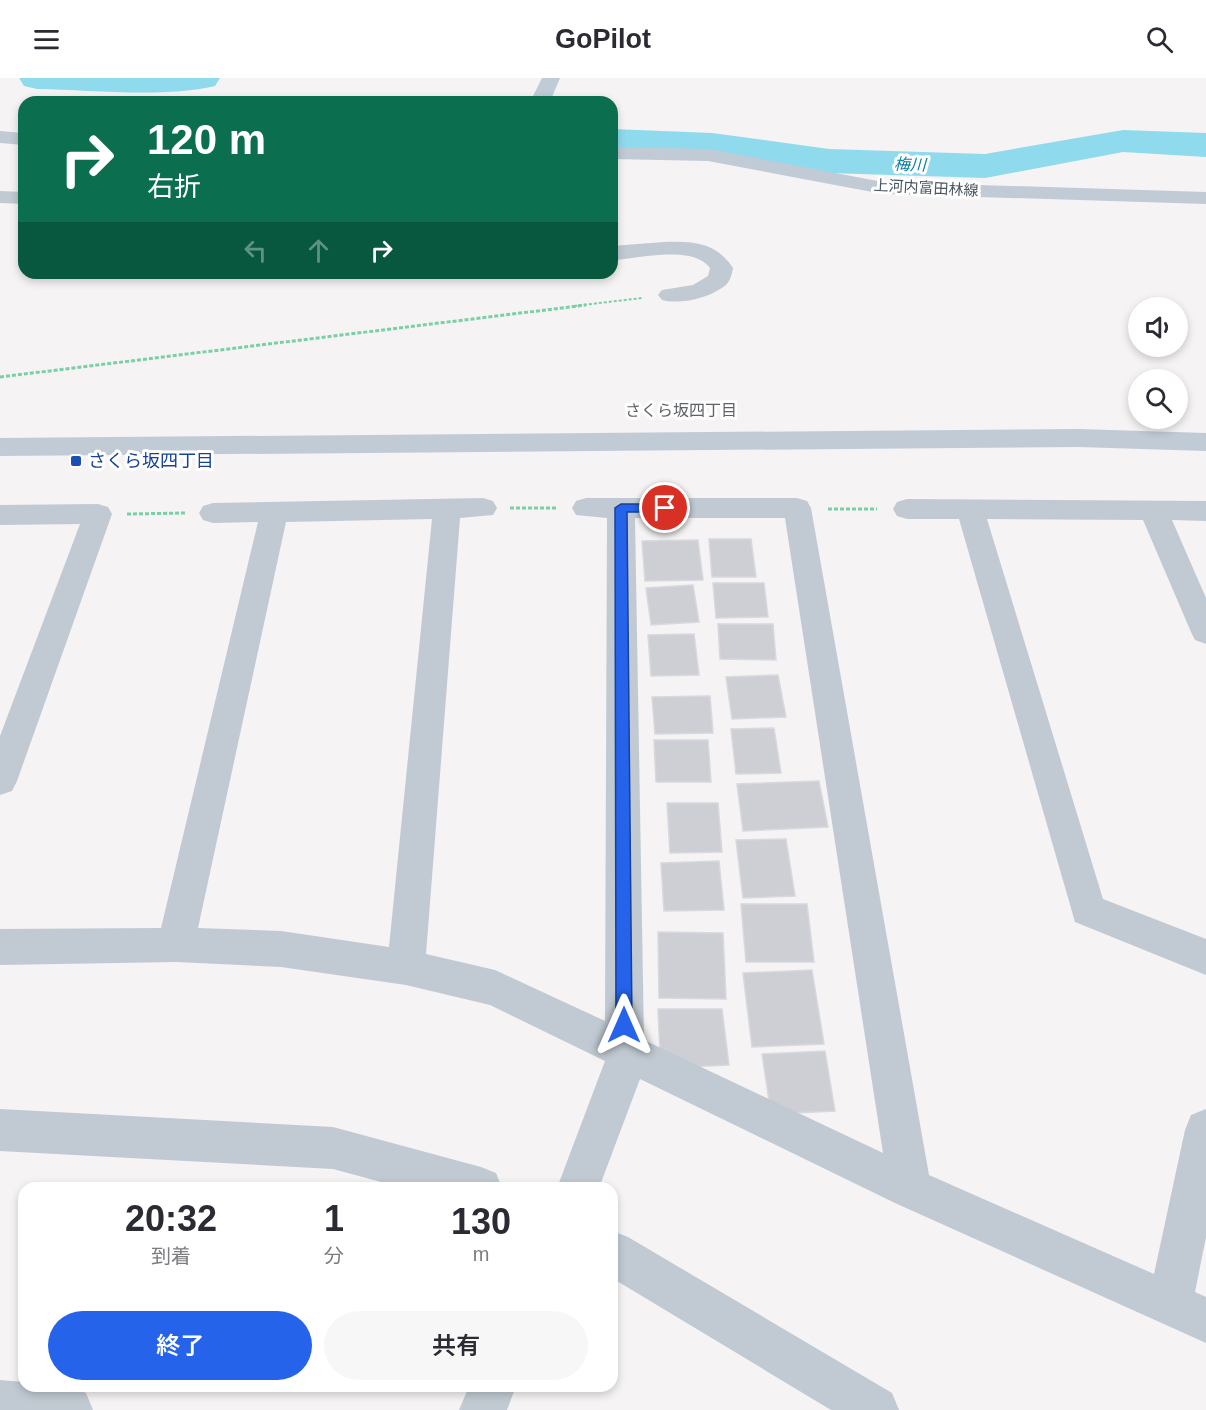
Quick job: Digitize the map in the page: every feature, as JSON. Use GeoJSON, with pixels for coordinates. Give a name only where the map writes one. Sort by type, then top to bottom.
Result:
{"type":"FeatureCollection","features":[{"type":"Feature","properties":{"kind":"street"},"geometry":{"type":"LineString","coordinates":[[543,96],[551,78]]}},
{"type":"Feature","properties":{"kind":"street"},"geometry":{"type":"LineString","coordinates":[[0,137],[18,138]]}},
{"type":"Feature","properties":{"kind":"street","name":"上河内富田林線"},"geometry":{"type":"LineString","coordinates":[[618,153],[708,155],[883,188],[1206,198]]}},
{"type":"Feature","properties":{"kind":"street"},"geometry":{"type":"LineString","coordinates":[[0,197],[18,198]]}},
{"type":"Feature","properties":{"kind":"street"},"geometry":{"type":"LineString","coordinates":[[618,253],[674,248],[695,251],[713,257],[722,268],[718,280],[699,291],[670,295]]}},
{"type":"Feature","properties":{"kind":"street"},"geometry":{"type":"LineString","coordinates":[[0,447],[1078,438],[1206,442]]}},
{"type":"Feature","properties":{"kind":"street"},"geometry":{"type":"LineString","coordinates":[[213,513],[483,508]]}},
{"type":"Feature","properties":{"kind":"street"},"geometry":{"type":"LineString","coordinates":[[586,508],[797,508],[909,1188]]}},
{"type":"Feature","properties":{"kind":"street"},"geometry":{"type":"LineString","coordinates":[[580,1182],[625,1066],[621,508]]}},
{"type":"Feature","properties":{"kind":"street"},"geometry":{"type":"LineString","coordinates":[[406,967],[447,509]]}},
{"type":"Feature","properties":{"kind":"street"},"geometry":{"type":"LineString","coordinates":[[907,509],[1206,511]]}},
{"type":"Feature","properties":{"kind":"street"},"geometry":{"type":"LineString","coordinates":[[970,509],[1088,910],[1206,957]]}},
{"type":"Feature","properties":{"kind":"street"},"geometry":{"type":"LineString","coordinates":[[1153,510],[1206,632]]}},
{"type":"Feature","properties":{"kind":"street"},"geometry":{"type":"LineString","coordinates":[[176,945],[274,512]]}},
{"type":"Feature","properties":{"kind":"street"},"geometry":{"type":"LineString","coordinates":[[0,515],[98,514],[0,781]]}},
{"type":"Feature","properties":{"kind":"street"},"geometry":{"type":"LineString","coordinates":[[0,946],[176,945],[281,949],[406,967],[495,988],[624,1048],[909,1188],[1188,1311],[1206,1130]]}},
{"type":"Feature","properties":{"kind":"street"},"geometry":{"type":"LineString","coordinates":[[0,1130],[333,1148],[459,1182]]}},
{"type":"Feature","properties":{"kind":"street"},"geometry":{"type":"LineString","coordinates":[[618,1257],[875,1410]]}},
{"type":"Feature","properties":{"kind":"street"},"geometry":{"type":"LineString","coordinates":[[483,1410],[490,1392]]}},
{"type":"Feature","properties":{"kind":"street"},"geometry":{"type":"LineString","coordinates":[[0,1404],[69,1410]]}},
{"type":"Feature","properties":{"kind":"path"},"geometry":{"type":"LineString","coordinates":[[0,377],[670,295]]}},
{"type":"Feature","properties":{"kind":"path"},"geometry":{"type":"LineString","coordinates":[[483,508],[586,508]]}},
{"type":"Feature","properties":{"kind":"path"},"geometry":{"type":"LineString","coordinates":[[797,508],[907,509]]}},
{"type":"Feature","properties":{"kind":"path"},"geometry":{"type":"LineString","coordinates":[[98,514],[213,513]]}},
{"type":"Feature","properties":{"kind":"building"},"geometry":{"type":"Polygon","coordinates":[[[709,539],[751,539],[756,577],[712,577],[709,539]]]}},
{"type":"Feature","properties":{"kind":"building"},"geometry":{"type":"Polygon","coordinates":[[[698,540],[703,580],[645,581],[642,541],[698,540]]]}},
{"type":"Feature","properties":{"kind":"building"},"geometry":{"type":"Polygon","coordinates":[[[713,583],[764,583],[768,617],[716,618],[713,583]]]}},
{"type":"Feature","properties":{"kind":"building"},"geometry":{"type":"Polygon","coordinates":[[[693,585],[699,622],[651,625],[646,588],[693,585]]]}},
{"type":"Feature","properties":{"kind":"building"},"geometry":{"type":"Polygon","coordinates":[[[718,624],[773,624],[776,660],[720,659],[718,624]]]}},
{"type":"Feature","properties":{"kind":"building"},"geometry":{"type":"Polygon","coordinates":[[[694,634],[699,675],[651,676],[648,635],[694,634]]]}},
{"type":"Feature","properties":{"kind":"building"},"geometry":{"type":"Polygon","coordinates":[[[778,675],[786,717],[732,719],[726,677],[778,675]]]}},
{"type":"Feature","properties":{"kind":"building"},"geometry":{"type":"Polygon","coordinates":[[[710,696],[713,733],[655,734],[652,697],[710,696]]]}},
{"type":"Feature","properties":{"kind":"building"},"geometry":{"type":"Polygon","coordinates":[[[774,728],[781,773],[736,774],[731,729],[774,728]]]}},
{"type":"Feature","properties":{"kind":"building"},"geometry":{"type":"Polygon","coordinates":[[[654,740],[708,740],[711,782],[656,782],[654,740]]]}},
{"type":"Feature","properties":{"kind":"building"},"geometry":{"type":"Polygon","coordinates":[[[819,781],[828,827],[743,831],[737,784],[819,781]]]}},
{"type":"Feature","properties":{"kind":"building"},"geometry":{"type":"Polygon","coordinates":[[[667,803],[718,803],[722,852],[670,853],[667,803]]]}},
{"type":"Feature","properties":{"kind":"building"},"geometry":{"type":"Polygon","coordinates":[[[786,839],[795,896],[743,898],[736,840],[786,839]]]}},
{"type":"Feature","properties":{"kind":"building"},"geometry":{"type":"Polygon","coordinates":[[[719,861],[724,910],[664,911],[661,863],[719,861]]]}},
{"type":"Feature","properties":{"kind":"building"},"geometry":{"type":"Polygon","coordinates":[[[741,904],[807,904],[814,962],[746,962],[741,904]]]}},
{"type":"Feature","properties":{"kind":"building"},"geometry":{"type":"Polygon","coordinates":[[[658,932],[723,933],[726,999],[659,998],[658,932]]]}},
{"type":"Feature","properties":{"kind":"building"},"geometry":{"type":"Polygon","coordinates":[[[812,970],[824,1044],[752,1047],[743,973],[812,970]]]}},
{"type":"Feature","properties":{"kind":"building"},"geometry":{"type":"Polygon","coordinates":[[[658,1009],[722,1009],[729,1065],[686,1067],[660,1053],[658,1009]]]}},
{"type":"Feature","properties":{"kind":"building"},"geometry":{"type":"Polygon","coordinates":[[[825,1051],[835,1111],[771,1114],[762,1054],[825,1051]]]}},
{"type":"Feature","properties":{"kind":"waterway"},"geometry":{"type":"LineString","coordinates":[[37,78],[160,80],[202,78]]}},
{"type":"Feature","properties":{"kind":"waterway","name":"梅川"},"geometry":{"type":"LineString","coordinates":[[618,140],[712,145],[829,161],[985,166],[1123,141],[1206,145]]}},
{"type":"Feature","properties":{"kind":"place","name":"さくら坂四丁目"},"geometry":{"type":"Point","coordinates":[76,461]}},
{"type":"Feature","properties":{"kind":"district","name":"さくら坂四丁目"},"geometry":{"type":"Point","coordinates":[681,410]}},
{"type":"Feature","properties":{"kind":"route"},"geometry":{"type":"LineString","coordinates":[[624,1025],[621,508],[665,508]]}}]}
